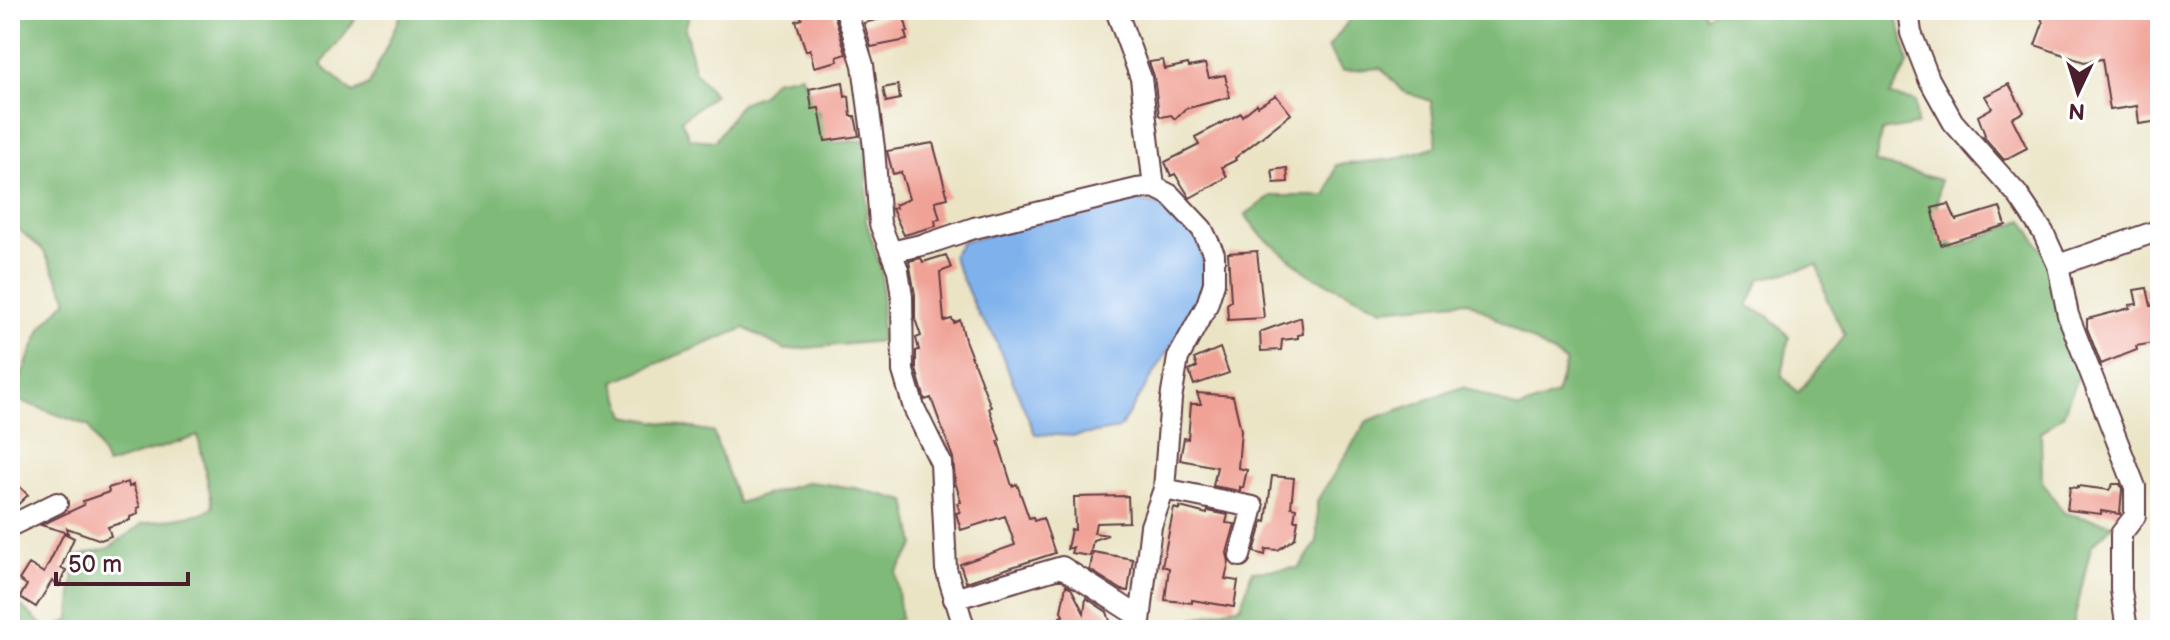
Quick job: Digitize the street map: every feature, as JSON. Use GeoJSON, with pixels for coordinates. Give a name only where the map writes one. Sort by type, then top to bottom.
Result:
{"type":"FeatureCollection","features":[{"type":"Feature","properties":{"kind":"street"},"geometry":{"type":"LineString","coordinates":[[846,10],[863,65],[880,224],[891,252],[902,297],[903,371],[914,408],[941,463],[946,569],[965,630]]}},
{"type":"Feature","properties":{"kind":"street"},"geometry":{"type":"LineString","coordinates":[[1116,10],[1141,78],[1154,187]]}},
{"type":"Feature","properties":{"kind":"street"},"geometry":{"type":"LineString","coordinates":[[1908,10],[1911,33],[1929,79],[1953,122],[2018,195],[2043,232],[2058,265],[2068,315],[2135,487],[2135,516],[2121,534],[2121,590],[2127,630]]}},
{"type":"Feature","properties":{"kind":"street"},"geometry":{"type":"LineString","coordinates":[[891,252],[974,228],[1154,187],[1170,195],[1202,229],[1214,254],[1214,283],[1207,305],[1178,358],[1171,399],[1164,489],[1151,526],[1138,623],[1062,567],[954,599]]}},
{"type":"Feature","properties":{"kind":"street"},"geometry":{"type":"LineString","coordinates":[[2058,265],[2160,230]]}},
{"type":"Feature","properties":{"kind":"street"},"geometry":{"type":"LineString","coordinates":[[1164,489],[1253,507],[1240,556]]}},
{"type":"Feature","properties":{"kind":"street"},"geometry":{"type":"LineString","coordinates":[[10,526],[57,503]]}},
{"type":"Feature","properties":{"kind":"green space"},"geometry":{"type":"Polygon","coordinates":[[[10,10],[362,10],[321,65],[353,93],[369,85],[403,10],[691,10],[685,28],[694,70],[714,95],[681,120],[690,139],[715,141],[741,103],[762,95],[774,80],[801,75],[833,143],[867,140],[866,221],[882,273],[881,341],[785,350],[745,328],[614,381],[626,416],[713,432],[738,503],[809,482],[855,488],[906,501],[915,545],[896,573],[901,619],[874,630],[52,630],[70,619],[75,557],[109,548],[142,524],[203,513],[213,507],[198,436],[107,465],[89,426],[12,398],[42,327],[68,299],[43,250],[10,222],[10,10]]]}},
{"type":"Feature","properties":{"kind":"green space"},"geometry":{"type":"Polygon","coordinates":[[[1357,10],[1703,10],[1705,16],[1712,10],[1893,10],[1908,64],[1890,96],[1915,101],[1917,125],[1882,131],[1875,162],[1940,180],[1934,230],[1956,248],[2023,220],[2055,272],[2081,367],[2063,415],[2041,432],[2042,481],[2064,513],[2113,524],[2091,546],[2072,630],[1167,630],[1168,625],[1241,606],[1252,571],[1299,568],[1317,542],[1317,501],[1367,421],[1463,387],[1519,409],[1556,395],[1566,362],[1468,301],[1383,309],[1310,275],[1262,236],[1245,215],[1271,196],[1327,196],[1336,165],[1394,159],[1437,146],[1431,101],[1402,91],[1381,68],[1342,71],[1328,48],[1357,10]],[[1818,265],[1760,279],[1748,307],[1769,316],[1789,337],[1782,376],[1798,393],[1845,335],[1827,300],[1818,265]]]}},
{"type":"Feature","properties":{"kind":"green space"},"geometry":{"type":"Polygon","coordinates":[[[20,605],[48,630],[10,630],[10,606],[20,605]]]}},
{"type":"Feature","properties":{"kind":"water"},"geometry":{"type":"Polygon","coordinates":[[[1129,200],[1167,208],[1191,227],[1202,256],[1203,295],[1119,429],[1076,436],[1035,434],[993,334],[979,316],[952,256],[962,242],[1129,200]]]}},
{"type":"Feature","properties":{"kind":"building"},"geometry":{"type":"Polygon","coordinates":[[[799,10],[833,10],[846,54],[837,57],[838,61],[814,67],[810,49],[806,51],[796,21],[802,19],[799,10]]]}},
{"type":"Feature","properties":{"kind":"building"},"geometry":{"type":"Polygon","coordinates":[[[2066,10],[2082,10],[2083,14],[2103,10],[2154,10],[2160,42],[2160,121],[2139,124],[2137,106],[2110,110],[2102,59],[2084,62],[2035,45],[2043,23],[2041,18],[2066,10]]]}},
{"type":"Feature","properties":{"kind":"building"},"geometry":{"type":"Polygon","coordinates":[[[903,13],[907,40],[871,47],[864,23],[903,13]]]}},
{"type":"Feature","properties":{"kind":"building"},"geometry":{"type":"Polygon","coordinates":[[[1163,60],[1165,69],[1205,64],[1209,78],[1225,75],[1230,97],[1185,109],[1175,119],[1171,115],[1162,117],[1159,115],[1149,62],[1163,60]]]}},
{"type":"Feature","properties":{"kind":"building"},"geometry":{"type":"Polygon","coordinates":[[[843,82],[859,136],[825,141],[819,108],[812,109],[809,89],[843,82]]]}},
{"type":"Feature","properties":{"kind":"building"},"geometry":{"type":"Polygon","coordinates":[[[2009,84],[2024,112],[2012,118],[2027,148],[2004,160],[1983,136],[1978,116],[1992,108],[1985,96],[2009,84]]]}},
{"type":"Feature","properties":{"kind":"building"},"geometry":{"type":"Polygon","coordinates":[[[898,85],[900,99],[886,102],[883,88],[898,85]]]}},
{"type":"Feature","properties":{"kind":"building"},"geometry":{"type":"Polygon","coordinates":[[[1276,95],[1291,114],[1236,160],[1222,167],[1227,177],[1190,198],[1175,174],[1171,176],[1165,162],[1199,145],[1195,137],[1241,113],[1242,116],[1276,95]]]}},
{"type":"Feature","properties":{"kind":"building"},"geometry":{"type":"Polygon","coordinates":[[[933,143],[948,198],[935,201],[940,219],[935,220],[936,226],[904,235],[892,209],[909,199],[901,172],[893,174],[887,151],[933,143]]]}},
{"type":"Feature","properties":{"kind":"building"},"geometry":{"type":"Polygon","coordinates":[[[1287,168],[1288,182],[1274,183],[1272,170],[1287,168]]]}},
{"type":"Feature","properties":{"kind":"building"},"geometry":{"type":"Polygon","coordinates":[[[1949,204],[1956,220],[2000,207],[2006,225],[1941,245],[1932,208],[1949,204]]]}},
{"type":"Feature","properties":{"kind":"building"},"geometry":{"type":"Polygon","coordinates":[[[1257,251],[1264,318],[1228,320],[1227,304],[1231,301],[1228,253],[1257,251]]]}},
{"type":"Feature","properties":{"kind":"building"},"geometry":{"type":"Polygon","coordinates":[[[946,255],[951,268],[940,272],[944,321],[952,319],[954,323],[960,320],[991,407],[1012,486],[1017,484],[1029,518],[1033,517],[1034,521],[1043,518],[1055,553],[966,582],[960,564],[1015,545],[1005,516],[961,530],[956,513],[960,512],[957,503],[961,502],[953,458],[931,398],[925,400],[916,369],[916,351],[919,350],[916,338],[921,336],[915,319],[915,295],[909,261],[921,258],[923,262],[946,255]]]}},
{"type":"Feature","properties":{"kind":"building"},"geometry":{"type":"Polygon","coordinates":[[[2147,288],[2151,306],[2160,305],[2160,342],[2136,346],[2137,350],[2101,364],[2087,328],[2087,319],[2130,308],[2129,305],[2137,304],[2134,290],[2147,288]]]}},
{"type":"Feature","properties":{"kind":"building"},"geometry":{"type":"Polygon","coordinates":[[[1301,317],[1303,334],[1298,338],[1282,340],[1281,350],[1261,351],[1260,332],[1301,317]]]}},
{"type":"Feature","properties":{"kind":"building"},"geometry":{"type":"Polygon","coordinates":[[[1220,348],[1229,373],[1194,385],[1189,371],[1197,367],[1194,359],[1220,348]]]}},
{"type":"Feature","properties":{"kind":"building"},"geometry":{"type":"Polygon","coordinates":[[[1197,393],[1233,396],[1241,430],[1238,468],[1247,470],[1240,491],[1213,486],[1217,467],[1180,460],[1184,438],[1188,439],[1191,404],[1201,404],[1197,393]]]}},
{"type":"Feature","properties":{"kind":"building"},"geometry":{"type":"Polygon","coordinates":[[[1272,476],[1294,478],[1291,507],[1296,508],[1294,520],[1298,520],[1295,538],[1278,550],[1266,549],[1265,555],[1254,552],[1263,521],[1266,522],[1272,476]]]}},
{"type":"Feature","properties":{"kind":"building"},"geometry":{"type":"Polygon","coordinates":[[[10,477],[28,495],[10,512],[10,477]]]}},
{"type":"Feature","properties":{"kind":"building"},"geometry":{"type":"Polygon","coordinates":[[[128,482],[129,487],[133,485],[140,507],[137,508],[138,514],[108,527],[111,536],[101,540],[67,528],[68,533],[41,525],[84,505],[83,501],[109,492],[108,488],[128,482]]]}},
{"type":"Feature","properties":{"kind":"building"},"geometry":{"type":"Polygon","coordinates":[[[2113,484],[2120,484],[2122,489],[2120,514],[2067,510],[2070,487],[2109,490],[2113,484]]]}},
{"type":"Feature","properties":{"kind":"building"},"geometry":{"type":"Polygon","coordinates":[[[1128,496],[1129,522],[1096,523],[1094,533],[1108,535],[1093,540],[1090,556],[1071,553],[1073,547],[1067,549],[1071,529],[1075,530],[1074,497],[1128,496]]]}},
{"type":"Feature","properties":{"kind":"building"},"geometry":{"type":"Polygon","coordinates":[[[1180,507],[1207,514],[1208,511],[1228,515],[1226,523],[1235,524],[1227,553],[1229,562],[1225,579],[1238,581],[1234,607],[1192,600],[1192,603],[1165,600],[1169,568],[1162,566],[1174,508],[1180,510],[1180,507]]]}},
{"type":"Feature","properties":{"kind":"building"},"geometry":{"type":"Polygon","coordinates":[[[64,533],[74,538],[61,568],[66,570],[59,586],[52,581],[36,607],[20,597],[27,585],[19,580],[29,564],[44,573],[64,533]]]}},
{"type":"Feature","properties":{"kind":"building"},"geometry":{"type":"Polygon","coordinates":[[[1093,552],[1133,559],[1128,591],[1090,570],[1093,552]]]}},
{"type":"Feature","properties":{"kind":"building"},"geometry":{"type":"Polygon","coordinates":[[[1066,585],[1071,588],[1084,613],[1086,598],[1107,612],[1113,630],[1058,630],[1060,617],[1063,616],[1061,611],[1066,585]]]}}]}
